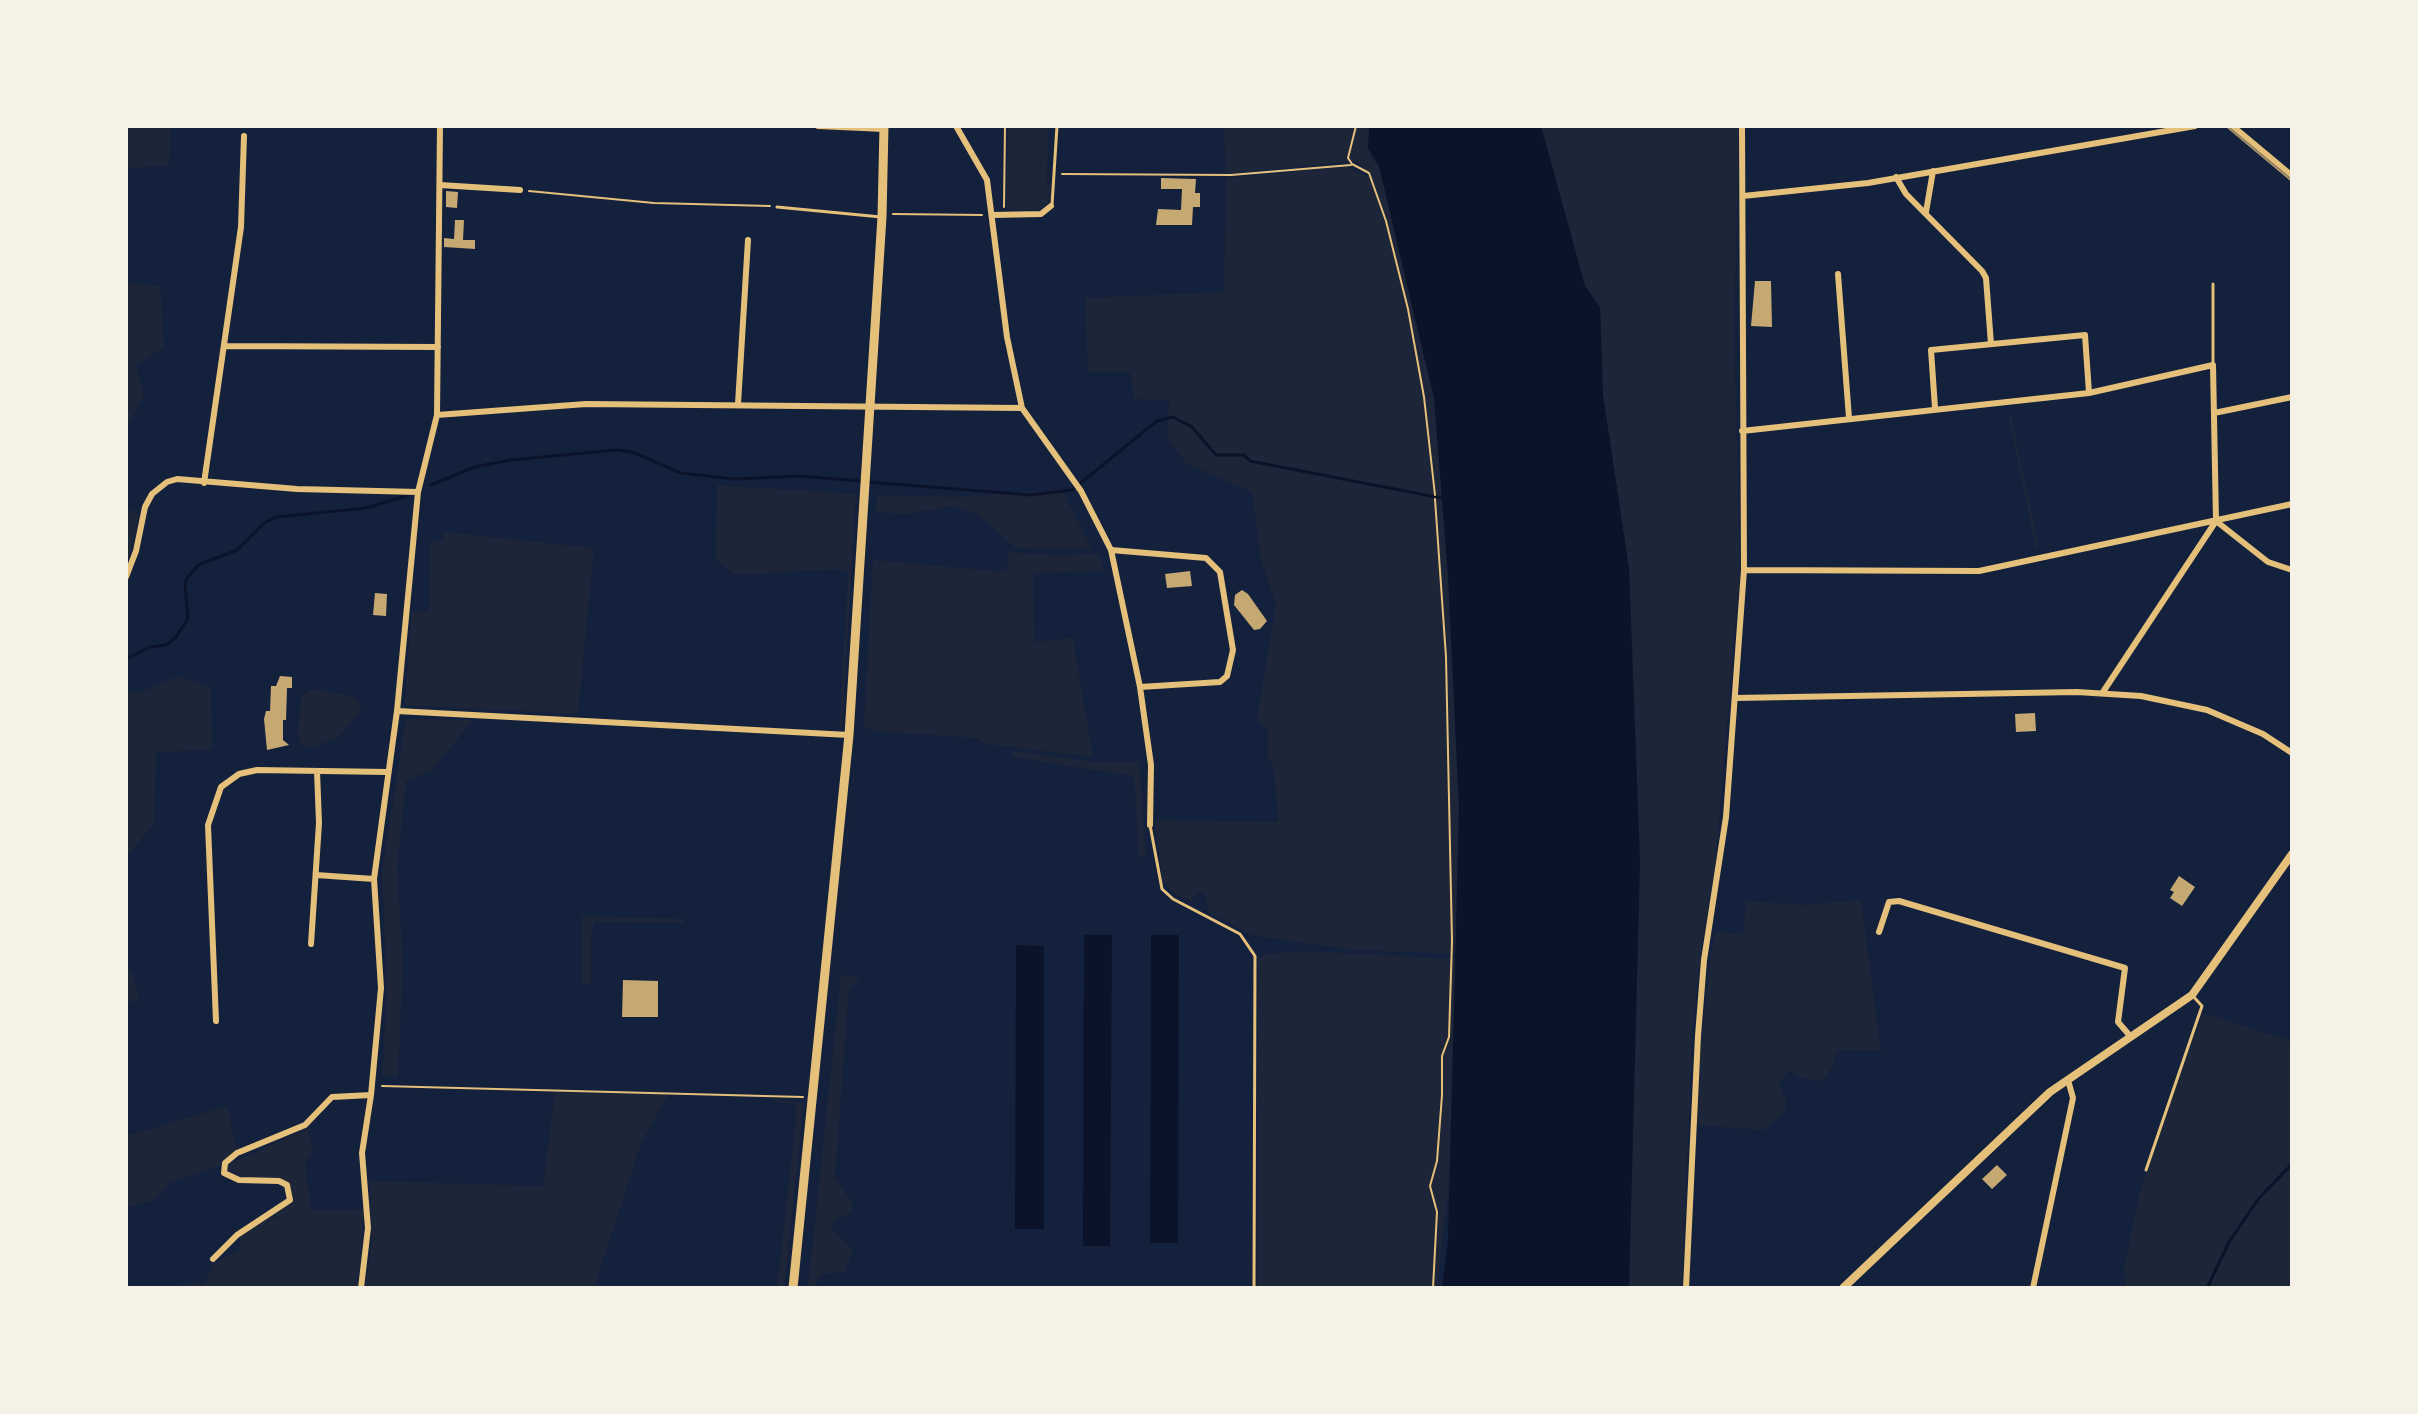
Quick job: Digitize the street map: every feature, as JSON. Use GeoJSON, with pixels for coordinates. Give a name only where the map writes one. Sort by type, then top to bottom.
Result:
{"type":"FeatureCollection","features":[{"type":"Feature","properties":{"kind":"main road"},"geometry":{"type":"LineString","coordinates":[[793,1288],[849,735],[870,406],[887,216],[884,128]]}},
{"type":"Feature","properties":{"kind":"street"},"geometry":{"type":"LineString","coordinates":[[361,1288],[368,1228],[362,1153],[373,1086],[381,988],[374,879],[397,711],[418,492],[437,415],[440,126]]}},
{"type":"Feature","properties":{"kind":"street"},"geometry":{"type":"LineString","coordinates":[[818,126],[884,128]]}},
{"type":"Feature","properties":{"kind":"street"},"geometry":{"type":"LineString","coordinates":[[956,126],[987,180],[1007,337],[1022,408],[1081,491],[1111,550],[1140,687],[1151,765],[1150,825]]}},
{"type":"Feature","properties":{"kind":"street"},"geometry":{"type":"LineString","coordinates":[[1686,1288],[1689,1172],[1699,1021],[1704,960],[1724,831],[1744,570],[1742,126]]}},
{"type":"Feature","properties":{"kind":"street"},"geometry":{"type":"LineString","coordinates":[[1743,196],[1896,177],[2195,126]]}},
{"type":"Feature","properties":{"kind":"street"},"geometry":{"type":"LineString","coordinates":[[2231,126],[2292,177]]}},
{"type":"Feature","properties":{"kind":"street"},"geometry":{"type":"LineString","coordinates":[[2240,134],[2247,126]]}},
{"type":"Feature","properties":{"kind":"street"},"geometry":{"type":"LineString","coordinates":[[204,483],[241,227],[244,136]]}},
{"type":"Feature","properties":{"kind":"street"},"geometry":{"type":"LineString","coordinates":[[1926,212],[1933,171]]}},
{"type":"Feature","properties":{"kind":"street"},"geometry":{"type":"LineString","coordinates":[[1896,177],[1906,194],[1982,271],[1988,300],[1991,344]]}},
{"type":"Feature","properties":{"kind":"street"},"geometry":{"type":"LineString","coordinates":[[440,185],[520,190]]}},
{"type":"Feature","properties":{"kind":"street"},"geometry":{"type":"LineString","coordinates":[[992,215],[1041,214],[1051,206]]}},
{"type":"Feature","properties":{"kind":"street"},"geometry":{"type":"LineString","coordinates":[[738,404],[748,240]]}},
{"type":"Feature","properties":{"kind":"street"},"geometry":{"type":"LineString","coordinates":[[1838,274],[1849,418]]}},
{"type":"Feature","properties":{"kind":"street"},"geometry":{"type":"LineString","coordinates":[[1935,408],[1931,350],[1991,344],[2085,335],[2089,393]]}},
{"type":"Feature","properties":{"kind":"street"},"geometry":{"type":"LineString","coordinates":[[225,346],[438,347]]}},
{"type":"Feature","properties":{"kind":"street"},"geometry":{"type":"LineString","coordinates":[[1742,431],[2089,393],[2213,365],[2216,521],[2103,692]]}},
{"type":"Feature","properties":{"kind":"street"},"geometry":{"type":"LineString","coordinates":[[2214,413],[2292,397]]}},
{"type":"Feature","properties":{"kind":"street"},"geometry":{"type":"LineString","coordinates":[[437,415],[586,404],[1022,408]]}},
{"type":"Feature","properties":{"kind":"street"},"geometry":{"type":"LineString","coordinates":[[126,577],[136,551],[145,507],[152,494],[177,479],[204,483],[418,492]]}},
{"type":"Feature","properties":{"kind":"street"},"geometry":{"type":"LineString","coordinates":[[1744,570],[1979,571],[2292,504]]}},
{"type":"Feature","properties":{"kind":"street"},"geometry":{"type":"LineString","coordinates":[[2216,521],[2268,562],[2292,570]]}},
{"type":"Feature","properties":{"kind":"street"},"geometry":{"type":"LineString","coordinates":[[1111,550],[1206,558],[1220,572],[1233,650],[1227,676],[1220,682],[1140,687]]}},
{"type":"Feature","properties":{"kind":"street"},"geometry":{"type":"LineString","coordinates":[[1735,698],[2103,692],[2199,707],[2249,727],[2292,753]]}},
{"type":"Feature","properties":{"kind":"street"},"geometry":{"type":"LineString","coordinates":[[397,711],[849,735]]}},
{"type":"Feature","properties":{"kind":"street"},"geometry":{"type":"LineString","coordinates":[[216,1021],[208,825],[221,787],[239,774],[257,770],[387,772]]}},
{"type":"Feature","properties":{"kind":"street"},"geometry":{"type":"LineString","coordinates":[[311,944],[319,823],[317,771]]}},
{"type":"Feature","properties":{"kind":"street"},"geometry":{"type":"LineString","coordinates":[[1843,1288],[2050,1092],[2192,995],[2292,854]]}},
{"type":"Feature","properties":{"kind":"street"},"geometry":{"type":"LineString","coordinates":[[316,875],[374,879]]}},
{"type":"Feature","properties":{"kind":"street"},"geometry":{"type":"LineString","coordinates":[[1879,932],[1889,902],[1899,901],[2125,968],[2118,1022],[2131,1037]]}},
{"type":"Feature","properties":{"kind":"street"},"geometry":{"type":"LineString","coordinates":[[2033,1288],[2073,1098],[2068,1080]]}},
{"type":"Feature","properties":{"kind":"street"},"geometry":{"type":"LineString","coordinates":[[213,1259],[237,1235],[290,1200],[287,1185],[279,1181],[239,1180],[224,1173],[225,1163],[237,1153],[305,1125],[332,1097],[371,1095]]}},
{"type":"Feature","properties":{"kind":"lane"},"geometry":{"type":"LineString","coordinates":[[1051,206],[1056,174],[1057,126]]}},
{"type":"Feature","properties":{"kind":"lane"},"geometry":{"type":"LineString","coordinates":[[777,207],[887,216]]}},
{"type":"Feature","properties":{"kind":"lane"},"geometry":{"type":"LineString","coordinates":[[2213,284],[2213,365]]}},
{"type":"Feature","properties":{"kind":"lane"},"geometry":{"type":"LineString","coordinates":[[1150,825],[1159,881],[1166,893],[1240,934],[1255,956],[1254,1288]]}},
{"type":"Feature","properties":{"kind":"lane"},"geometry":{"type":"LineString","coordinates":[[2146,1170],[2202,1006],[2192,995]]}},
{"type":"Feature","properties":{"kind":"path"},"geometry":{"type":"LineString","coordinates":[[1004,216],[1005,126]]}},
{"type":"Feature","properties":{"kind":"path"},"geometry":{"type":"LineString","coordinates":[[1352,164],[1348,147],[1356,126]]}},
{"type":"Feature","properties":{"kind":"path"},"geometry":{"type":"LineString","coordinates":[[1056,174],[1231,175],[1352,164],[1369,173],[1386,221],[1408,309],[1424,397],[1435,497],[1446,657],[1452,941],[1449,1037],[1442,1056],[1441,1108],[1430,1186],[1437,1212],[1433,1288]]}},
{"type":"Feature","properties":{"kind":"path"},"geometry":{"type":"LineString","coordinates":[[520,190],[654,203],[777,207]]}},
{"type":"Feature","properties":{"kind":"path"},"geometry":{"type":"LineString","coordinates":[[887,216],[992,215]]}},
{"type":"Feature","properties":{"kind":"path"},"geometry":{"type":"LineString","coordinates":[[373,1086],[812,1098]]}},
{"type":"Feature","properties":{"kind":"shaded area"},"geometry":{"type":"Polygon","coordinates":[[[126,126],[171,126],[169,166],[128,168],[126,242],[126,126]]]}},
{"type":"Feature","properties":{"kind":"shaded area"},"geometry":{"type":"Polygon","coordinates":[[[1008,126],[1048,126],[1047,182],[1052,189],[1051,200],[1038,210],[1006,209],[1008,126]]]}},
{"type":"Feature","properties":{"kind":"shaded area"},"geometry":{"type":"Polygon","coordinates":[[[1224,126],[1370,127],[1371,158],[1379,166],[1434,398],[1448,575],[1459,807],[1458,954],[1354,950],[1251,935],[1209,913],[1205,893],[1199,892],[1191,901],[1173,893],[1163,881],[1154,820],[1278,822],[1274,767],[1267,757],[1268,731],[1257,720],[1276,605],[1261,560],[1252,492],[1187,464],[1167,438],[1169,400],[1134,399],[1130,372],[1088,372],[1085,298],[1224,292],[1226,178],[1346,167],[1368,177],[1372,175],[1355,161],[1226,174],[1224,126]]]}},
{"type":"Feature","properties":{"kind":"shaded area"},"geometry":{"type":"Polygon","coordinates":[[[1369,126],[1541,126],[1585,286],[1600,307],[1603,395],[1629,569],[1640,862],[1629,1288],[1442,1288],[1448,1239],[1459,807],[1448,575],[1434,398],[1379,166],[1368,148],[1369,126]]]}},
{"type":"Feature","properties":{"kind":"shaded area"},"geometry":{"type":"Polygon","coordinates":[[[1541,126],[1739,126],[1734,326],[1740,571],[1716,858],[1700,957],[1692,1039],[1682,1288],[1629,1288],[1640,862],[1629,569],[1603,395],[1600,307],[1585,286],[1541,126]]]}},
{"type":"Feature","properties":{"kind":"shaded area"},"geometry":{"type":"Polygon","coordinates":[[[126,283],[160,286],[164,347],[136,366],[144,395],[126,429],[126,283]]]}},
{"type":"Feature","properties":{"kind":"shaded area"},"geometry":{"type":"Polygon","coordinates":[[[2009,417],[2039,548],[2036,549],[2009,417]]]}},
{"type":"Feature","properties":{"kind":"shaded area"},"geometry":{"type":"Polygon","coordinates":[[[717,485],[856,494],[842,729],[839,732],[848,573],[837,569],[736,575],[716,560],[717,485]]]}},
{"type":"Feature","properties":{"kind":"shaded area"},"geometry":{"type":"Polygon","coordinates":[[[1062,490],[1092,549],[1016,548],[976,513],[952,506],[906,514],[876,512],[877,495],[952,497],[1062,490]]]}},
{"type":"Feature","properties":{"kind":"shaded area"},"geometry":{"type":"Polygon","coordinates":[[[126,508],[140,515],[126,569],[126,508]]]}},
{"type":"Feature","properties":{"kind":"shaded area"},"geometry":{"type":"Polygon","coordinates":[[[444,532],[594,548],[578,714],[405,705],[411,611],[429,612],[430,541],[443,540],[444,532]]]}},
{"type":"Feature","properties":{"kind":"shaded area"},"geometry":{"type":"Polygon","coordinates":[[[1009,552],[1064,556],[1099,553],[1105,571],[1033,573],[1034,642],[1073,638],[1093,757],[985,744],[977,738],[872,731],[864,726],[873,560],[1006,572],[1009,552]]]}},
{"type":"Feature","properties":{"kind":"shaded area"},"geometry":{"type":"Polygon","coordinates":[[[179,676],[211,688],[212,750],[156,752],[154,824],[126,857],[126,690],[136,694],[179,676]]]}},
{"type":"Feature","properties":{"kind":"shaded area"},"geometry":{"type":"Polygon","coordinates":[[[313,689],[352,696],[360,703],[361,710],[338,738],[310,748],[301,745],[298,736],[301,696],[313,689]]]}},
{"type":"Feature","properties":{"kind":"shaded area"},"geometry":{"type":"Polygon","coordinates":[[[406,719],[473,720],[432,770],[406,781],[397,869],[403,962],[398,1077],[382,1075],[387,995],[382,872],[406,719]]]}},
{"type":"Feature","properties":{"kind":"shaded area"},"geometry":{"type":"Polygon","coordinates":[[[1012,751],[1097,762],[1139,762],[1146,856],[1139,857],[1134,776],[1012,757],[1012,751]]]}},
{"type":"Feature","properties":{"kind":"shaded area"},"geometry":{"type":"Polygon","coordinates":[[[854,768],[855,768],[818,1118],[854,768]]]}},
{"type":"Feature","properties":{"kind":"shaded area"},"geometry":{"type":"Polygon","coordinates":[[[1861,900],[1881,1051],[1837,1050],[1832,1067],[1823,1081],[1800,1078],[1789,1070],[1779,1084],[1787,1103],[1784,1112],[1765,1130],[1694,1125],[1715,931],[1743,935],[1746,901],[1805,905],[1861,900]]]}},
{"type":"Feature","properties":{"kind":"shaded area"},"geometry":{"type":"Polygon","coordinates":[[[582,916],[683,919],[683,923],[595,922],[591,932],[591,984],[582,984],[582,916]]]}},
{"type":"Feature","properties":{"kind":"shaded area"},"geometry":{"type":"Polygon","coordinates":[[[1084,935],[1112,935],[1110,1246],[1083,1246],[1084,935]]]}},
{"type":"Feature","properties":{"kind":"shaded area"},"geometry":{"type":"Polygon","coordinates":[[[1151,935],[1179,935],[1178,1243],[1150,1243],[1151,935]]]}},
{"type":"Feature","properties":{"kind":"shaded area"},"geometry":{"type":"Polygon","coordinates":[[[1016,945],[1044,946],[1044,1229],[1015,1229],[1016,945]]]}},
{"type":"Feature","properties":{"kind":"shaded area"},"geometry":{"type":"Polygon","coordinates":[[[1303,951],[1458,959],[1448,1192],[1437,1288],[1257,1288],[1258,959],[1264,954],[1303,951]]]}},
{"type":"Feature","properties":{"kind":"shaded area"},"geometry":{"type":"Polygon","coordinates":[[[126,968],[131,971],[140,1001],[126,1001],[126,968]]]}},
{"type":"Feature","properties":{"kind":"shaded area"},"geometry":{"type":"Polygon","coordinates":[[[841,975],[860,978],[849,989],[835,1177],[853,1205],[850,1213],[834,1220],[832,1229],[853,1249],[845,1272],[820,1274],[815,1288],[808,1288],[841,975]]]}},
{"type":"Feature","properties":{"kind":"shaded area"},"geometry":{"type":"Polygon","coordinates":[[[2202,1013],[2292,1041],[2292,1288],[2124,1288],[2127,1275],[2123,1274],[2140,1191],[2202,1013]]]}},
{"type":"Feature","properties":{"kind":"shaded area"},"geometry":{"type":"Polygon","coordinates":[[[555,1092],[668,1095],[641,1143],[594,1288],[365,1288],[372,1241],[370,1181],[543,1186],[555,1092]]]}},
{"type":"Feature","properties":{"kind":"shaded area"},"geometry":{"type":"Polygon","coordinates":[[[774,1098],[804,1103],[784,1288],[777,1288],[796,1120],[795,1104],[774,1102],[774,1098]]]}},
{"type":"Feature","properties":{"kind":"shaded area"},"geometry":{"type":"Polygon","coordinates":[[[227,1106],[237,1150],[220,1165],[170,1183],[154,1200],[126,1208],[126,1136],[227,1106]]]}},
{"type":"Feature","properties":{"kind":"shaded area"},"geometry":{"type":"Polygon","coordinates":[[[308,1128],[313,1149],[305,1164],[311,1210],[365,1209],[357,1288],[145,1288],[205,1283],[214,1263],[240,1250],[240,1237],[271,1217],[277,1218],[276,1214],[293,1200],[288,1183],[242,1177],[227,1170],[227,1165],[308,1128]]]}},
{"type":"Feature","properties":{"kind":"building"},"geometry":{"type":"Polygon","coordinates":[[[1161,178],[1196,179],[1195,193],[1200,193],[1200,207],[1193,207],[1192,225],[1156,225],[1158,209],[1181,210],[1182,189],[1161,189],[1161,178]]]}},
{"type":"Feature","properties":{"kind":"building"},"geometry":{"type":"Polygon","coordinates":[[[446,191],[458,192],[457,208],[446,207],[446,191]]]}},
{"type":"Feature","properties":{"kind":"building"},"geometry":{"type":"Polygon","coordinates":[[[455,220],[464,220],[463,240],[475,240],[475,249],[444,247],[444,238],[454,239],[455,220]]]}},
{"type":"Feature","properties":{"kind":"building"},"geometry":{"type":"Polygon","coordinates":[[[1755,281],[1771,281],[1772,327],[1751,326],[1755,281]]]}},
{"type":"Feature","properties":{"kind":"building"},"geometry":{"type":"Polygon","coordinates":[[[1190,571],[1192,586],[1167,588],[1165,574],[1190,571]]]}},
{"type":"Feature","properties":{"kind":"building"},"geometry":{"type":"Polygon","coordinates":[[[1242,590],[1267,621],[1260,629],[1254,630],[1234,605],[1235,595],[1242,590]]]}},
{"type":"Feature","properties":{"kind":"building"},"geometry":{"type":"Polygon","coordinates":[[[375,593],[387,594],[386,616],[373,615],[375,593]]]}},
{"type":"Feature","properties":{"kind":"building"},"geometry":{"type":"Polygon","coordinates":[[[280,676],[292,677],[292,688],[287,688],[286,720],[283,720],[283,740],[289,745],[267,750],[264,719],[266,711],[270,711],[271,686],[276,686],[280,676]]]}},
{"type":"Feature","properties":{"kind":"building"},"geometry":{"type":"Polygon","coordinates":[[[2035,713],[2036,731],[2016,732],[2015,714],[2035,713]]]}},
{"type":"Feature","properties":{"kind":"building"},"geometry":{"type":"Polygon","coordinates":[[[2179,876],[2195,887],[2182,906],[2170,898],[2174,892],[2170,890],[2179,876]]]}},
{"type":"Feature","properties":{"kind":"building"},"geometry":{"type":"Polygon","coordinates":[[[623,980],[658,981],[658,1017],[622,1017],[623,980]]]}},
{"type":"Feature","properties":{"kind":"building"},"geometry":{"type":"Polygon","coordinates":[[[1997,1165],[2007,1175],[1992,1189],[1982,1179],[1997,1165]]]}},
{"type":"Feature","properties":{"kind":"waterway"},"geometry":{"type":"LineString","coordinates":[[868,482],[1031,495],[1072,490],[1157,421],[1173,417],[1192,427],[1216,455],[1244,455],[1250,461],[1441,498]]}},
{"type":"Feature","properties":{"kind":"waterway"},"geometry":{"type":"LineString","coordinates":[[431,485],[475,467],[510,460],[617,450],[632,452],[681,473],[734,479],[801,476],[861,481]]}},
{"type":"Feature","properties":{"kind":"waterway"},"geometry":{"type":"LineString","coordinates":[[126,659],[150,647],[166,645],[176,637],[188,618],[185,583],[188,577],[198,565],[237,550],[264,523],[276,517],[366,508],[406,496]]}},
{"type":"Feature","properties":{"kind":"waterway"},"geometry":{"type":"LineString","coordinates":[[2207,1288],[2229,1242],[2259,1198],[2292,1164]]}},
{"type":"Feature","properties":{"kind":"tram line"},"geometry":{"type":"LineString","coordinates":[[2227,126],[2292,180]]}}]}
